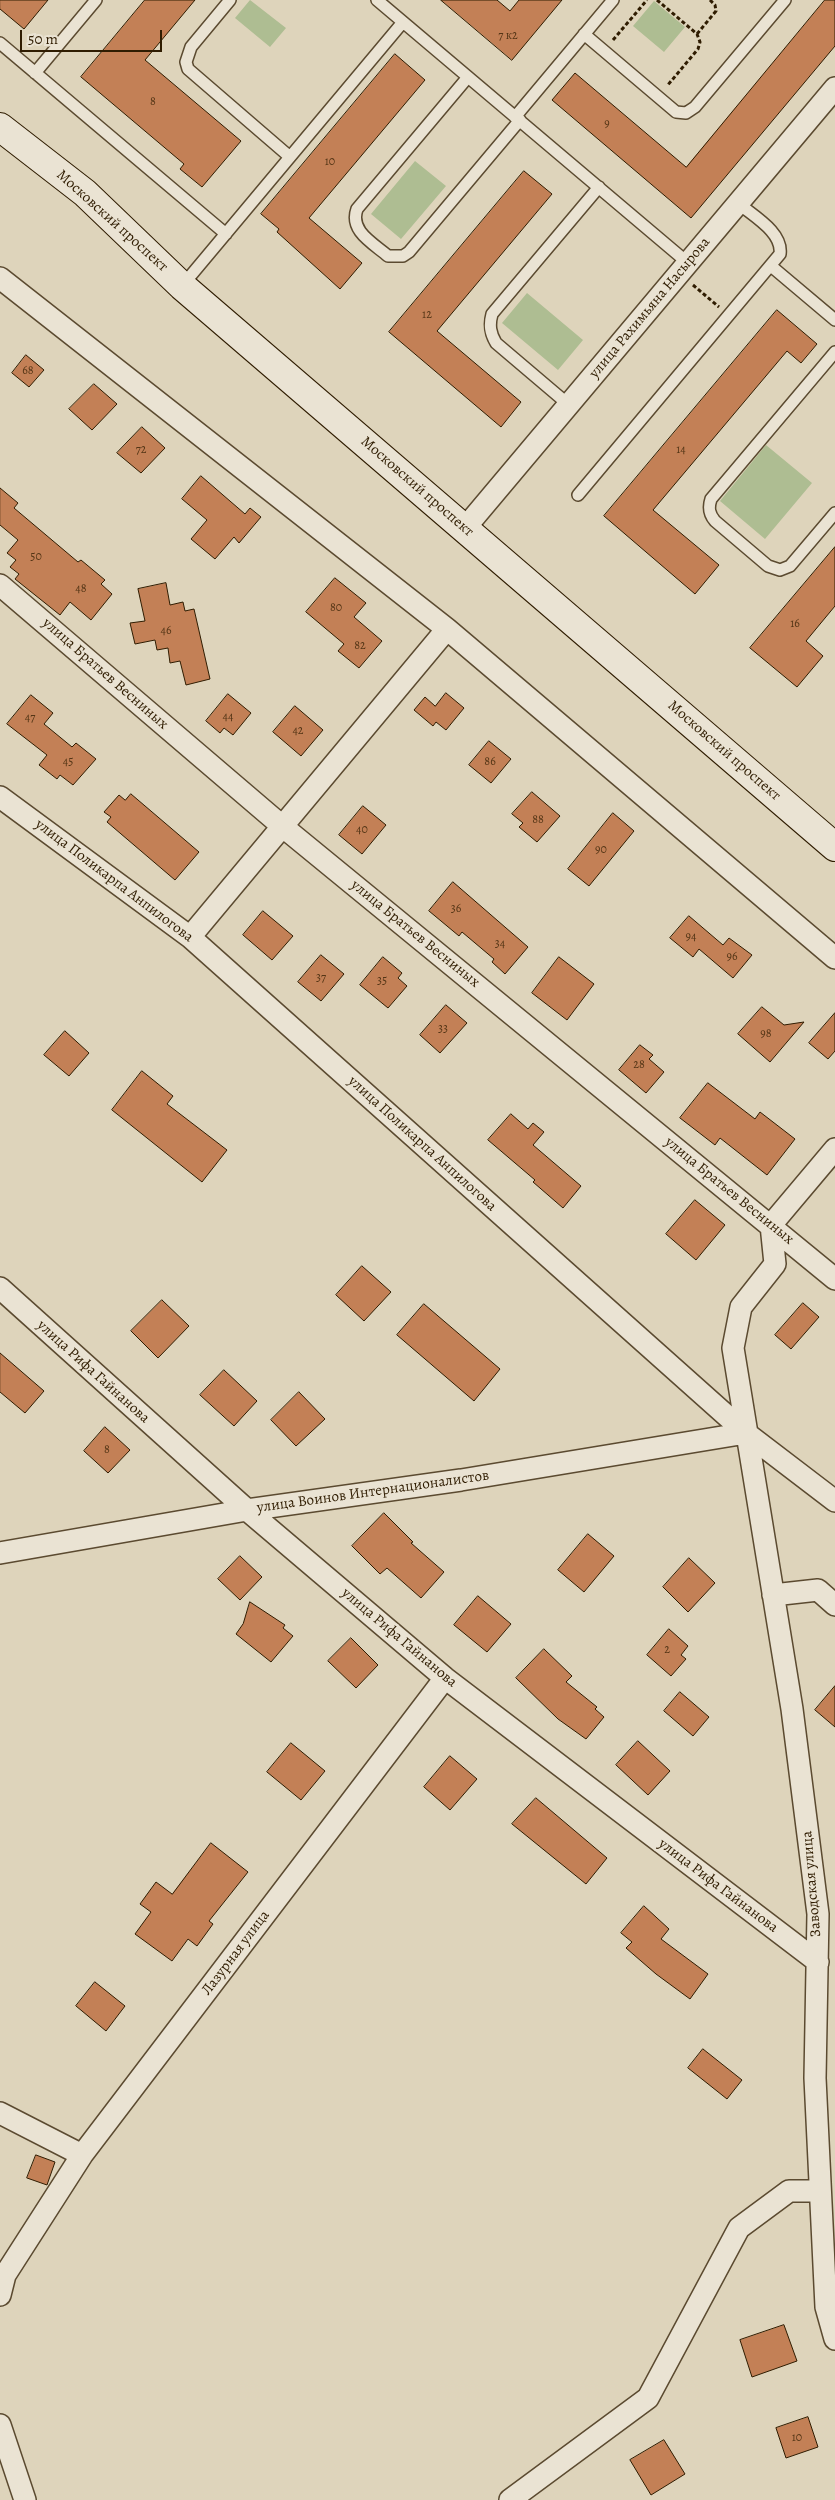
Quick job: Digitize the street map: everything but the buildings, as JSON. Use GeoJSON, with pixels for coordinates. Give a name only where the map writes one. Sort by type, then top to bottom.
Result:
{"type":"FeatureCollection","features":[{"type":"Feature","properties":{"kind":"main road","name":"Московский проспект"},"geometry":{"type":"LineString","coordinates":[[0,127],[86,193],[182,286],[835,847]]}},
{"type":"Feature","properties":{"kind":"street","name":"улица Рахимьяна Насырова"},"geometry":{"type":"LineString","coordinates":[[465,528],[835,88]]}},
{"type":"Feature","properties":{"kind":"street"},"geometry":{"type":"LineString","coordinates":[[0,278],[447,629],[835,958]]}},
{"type":"Feature","properties":{"kind":"street","name":"улица Братьев Весниных"},"geometry":{"type":"LineString","coordinates":[[0,585],[282,826],[835,1279]]}},
{"type":"Feature","properties":{"kind":"street"},"geometry":{"type":"LineString","coordinates":[[190,937],[447,629]]}},
{"type":"Feature","properties":{"kind":"street","name":"улица Поликарпа Анпилогова"},"geometry":{"type":"LineString","coordinates":[[0,797],[190,937],[746,1433],[835,1500]]}},
{"type":"Feature","properties":{"kind":"street"},"geometry":{"type":"LineString","coordinates":[[771,1225],[835,1149]]}},
{"type":"Feature","properties":{"kind":"street","name":"Заводская улица"},"geometry":{"type":"LineString","coordinates":[[771,1225],[775,1264],[741,1307],[732,1348],[792,1709],[818,1914],[815,2078],[826,2306],[835,2339]]}},
{"type":"Feature","properties":{"kind":"street","name":"улица Рифа Гайнанова"},"geometry":{"type":"LineString","coordinates":[[0,1288],[248,1510],[446,1678],[818,1962]]}},
{"type":"Feature","properties":{"kind":"street","name":"улица Воинов Интернационалистов"},"geometry":{"type":"LineString","coordinates":[[0,1552],[248,1510],[462,1480],[746,1433]]}},
{"type":"Feature","properties":{"kind":"street"},"geometry":{"type":"LineString","coordinates":[[773,1595],[818,1590],[835,1605]]}},
{"type":"Feature","properties":{"kind":"street","name":"Лазурная улица"},"geometry":{"type":"LineString","coordinates":[[0,2295],[5,2275],[82,2155],[446,1678]]}},
{"type":"Feature","properties":{"kind":"street"},"geometry":{"type":"LineString","coordinates":[[0,2113],[82,2155]]}},
{"type":"Feature","properties":{"kind":"street"},"geometry":{"type":"LineString","coordinates":[[510,2500],[648,2398],[739,2228],[789,2191],[820,2191]]}},
{"type":"Feature","properties":{"kind":"street"},"geometry":{"type":"LineString","coordinates":[[0,2425],[25,2500]]}},
{"type":"Feature","properties":{"kind":"lane"},"geometry":{"type":"LineString","coordinates":[[35,73],[96,0]]}},
{"type":"Feature","properties":{"kind":"lane"},"geometry":{"type":"LineString","coordinates":[[230,0],[191,47],[186,62],[188,69],[290,157]]}},
{"type":"Feature","properties":{"kind":"lane"},"geometry":{"type":"LineString","coordinates":[[377,0],[599,187],[684,268]]}},
{"type":"Feature","properties":{"kind":"lane"},"geometry":{"type":"LineString","coordinates":[[468,76],[357,209],[355,223],[358,231],[388,256],[395,257],[409,252],[613,0]]}},
{"type":"Feature","properties":{"kind":"lane"},"geometry":{"type":"LineString","coordinates":[[584,34],[676,112],[686,113],[784,0]]}},
{"type":"Feature","properties":{"kind":"lane"},"geometry":{"type":"LineString","coordinates":[[182,286],[403,22]]}},
{"type":"Feature","properties":{"kind":"lane"},"geometry":{"type":"LineString","coordinates":[[0,43],[226,234]]}},
{"type":"Feature","properties":{"kind":"lane"},"geometry":{"type":"LineString","coordinates":[[569,405],[496,343],[492,336],[490,321],[492,314],[599,187]]}},
{"type":"Feature","properties":{"kind":"lane"},"geometry":{"type":"LineString","coordinates":[[578,495],[780,254],[779,241],[775,234],[738,203]]}},
{"type":"Feature","properties":{"kind":"lane"},"geometry":{"type":"LineString","coordinates":[[771,266],[835,320]]}},
{"type":"Feature","properties":{"kind":"lane"},"geometry":{"type":"LineString","coordinates":[[835,352],[711,499],[709,504],[714,521],[768,566],[780,570],[790,566],[835,513]]}},
{"type":"Feature","properties":{"kind":"path"},"geometry":{"type":"LineString","coordinates":[[604,51],[647,0]]}},
{"type":"Feature","properties":{"kind":"path"},"geometry":{"type":"LineString","coordinates":[[658,0],[697,34],[700,42],[698,49],[658,96]]}},
{"type":"Feature","properties":{"kind":"path"},"geometry":{"type":"LineString","coordinates":[[697,34],[716,11],[716,7],[710,0]]}},
{"type":"Feature","properties":{"kind":"path"},"geometry":{"type":"LineString","coordinates":[[684,268],[729,315]]}},
{"type":"Feature","properties":{"kind":"green space"},"geometry":{"type":"Polygon","coordinates":[[[250,0],[286,28],[270,47],[235,18],[250,0]]]}},
{"type":"Feature","properties":{"kind":"green space"},"geometry":{"type":"Polygon","coordinates":[[[654,1],[685,27],[664,52],[633,26],[654,1]]]}},
{"type":"Feature","properties":{"kind":"green space"},"geometry":{"type":"Polygon","coordinates":[[[415,161],[446,186],[401,239],[371,214],[415,161]]]}},
{"type":"Feature","properties":{"kind":"green space"},"geometry":{"type":"Polygon","coordinates":[[[527,293],[583,340],[558,370],[502,323],[527,293]]]}},
{"type":"Feature","properties":{"kind":"green space"},"geometry":{"type":"Polygon","coordinates":[[[766,445],[812,483],[765,539],[720,501],[766,445]]]}}]}
